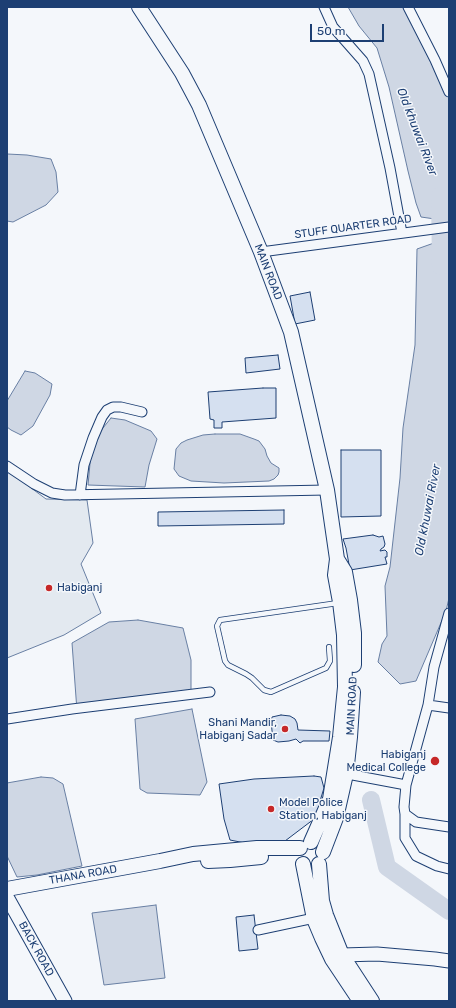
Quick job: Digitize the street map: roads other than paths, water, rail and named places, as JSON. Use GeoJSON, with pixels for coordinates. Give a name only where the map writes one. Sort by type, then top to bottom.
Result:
{"type":"FeatureCollection","features":[{"type":"Feature","properties":{"kind":"main road","name":"MAIN ROAD"},"geometry":{"type":"LineString","coordinates":[[139,7],[182,74],[199,105],[261,252],[291,332],[327,490],[337,558],[335,575],[344,635],[345,687],[340,737],[341,773],[303,853],[320,917],[322,938],[332,959],[360,1001]]}},
{"type":"Feature","properties":{"kind":"main road","name":"MAIN ROAD"},"geometry":{"type":"LineString","coordinates":[[337,558],[345,572],[352,614],[355,660],[350,737],[341,773],[336,818],[321,858],[322,901],[320,917],[342,955],[372,1001]]}},
{"type":"Feature","properties":{"kind":"main road"},"geometry":{"type":"LineString","coordinates":[[303,853],[319,845],[322,848],[321,858]]}},
{"type":"Feature","properties":{"kind":"main road","name":"THANA ROAD"},"geometry":{"type":"LineString","coordinates":[[7,889],[193,854],[257,848],[303,853],[307,866],[315,866],[321,858]]}},
{"type":"Feature","properties":{"kind":"street"},"geometry":{"type":"LineString","coordinates":[[324,7],[333,27],[363,61],[369,74],[390,168],[402,233]]}},
{"type":"Feature","properties":{"kind":"street"},"geometry":{"type":"LineString","coordinates":[[408,7],[436,60],[449,92]]}},
{"type":"Feature","properties":{"kind":"street","name":"STUFF QUARTER ROAD"},"geometry":{"type":"LineString","coordinates":[[261,252],[449,227]]}},
{"type":"Feature","properties":{"kind":"street"},"geometry":{"type":"LineString","coordinates":[[80,495],[84,466],[92,438],[107,410],[121,406],[142,412]]}},
{"type":"Feature","properties":{"kind":"street"},"geometry":{"type":"LineString","coordinates":[[7,467],[34,484],[52,493],[65,495],[327,490]]}},
{"type":"Feature","properties":{"kind":"street"},"geometry":{"type":"LineString","coordinates":[[449,612],[434,667],[428,705],[406,785],[404,807],[405,838],[416,856],[438,866],[449,869]]}},
{"type":"Feature","properties":{"kind":"street"},"geometry":{"type":"LineString","coordinates":[[7,719],[72,709],[210,692]]}},
{"type":"Feature","properties":{"kind":"street"},"geometry":{"type":"LineString","coordinates":[[428,705],[449,708]]}},
{"type":"Feature","properties":{"kind":"street"},"geometry":{"type":"LineString","coordinates":[[341,773],[406,785]]}},
{"type":"Feature","properties":{"kind":"street"},"geometry":{"type":"LineString","coordinates":[[405,814],[416,822],[449,827]]}},
{"type":"Feature","properties":{"kind":"street","name":"BACK ROAD"},"geometry":{"type":"LineString","coordinates":[[7,897],[65,1001]]}},
{"type":"Feature","properties":{"kind":"street"},"geometry":{"type":"LineString","coordinates":[[258,930],[320,917]]}},
{"type":"Feature","properties":{"kind":"street"},"geometry":{"type":"LineString","coordinates":[[342,955],[377,954],[449,961]]}},
{"type":"Feature","properties":{"kind":"lane"},"geometry":{"type":"LineString","coordinates":[[329,647],[330,661],[326,668],[271,692],[264,690],[252,678],[228,665],[225,661],[216,626],[220,620],[340,602]]}},
{"type":"Feature","properties":{"kind":"water"},"geometry":{"type":"Polygon","coordinates":[[[348,7],[407,7],[449,96],[449,221],[421,217],[408,171],[389,87],[377,48],[359,26],[348,7]]]}},
{"type":"Feature","properties":{"kind":"water"},"geometry":{"type":"Polygon","coordinates":[[[7,154],[27,155],[51,159],[56,172],[58,192],[46,205],[13,222],[7,221],[7,154]]]}},
{"type":"Feature","properties":{"kind":"water"},"geometry":{"type":"Polygon","coordinates":[[[449,241],[449,598],[446,611],[416,681],[400,684],[378,662],[382,644],[387,636],[385,586],[390,567],[400,478],[403,428],[415,345],[417,249],[434,243],[449,241]]]}},
{"type":"Feature","properties":{"kind":"water"},"geometry":{"type":"Polygon","coordinates":[[[25,371],[35,373],[52,384],[50,395],[33,426],[21,435],[7,427],[7,401],[25,371]]]}},
{"type":"Feature","properties":{"kind":"water"},"geometry":{"type":"Polygon","coordinates":[[[111,418],[125,420],[151,431],[157,439],[149,465],[145,487],[88,485],[91,453],[99,433],[111,418]]]}},
{"type":"Feature","properties":{"kind":"water"},"geometry":{"type":"Polygon","coordinates":[[[240,434],[259,441],[265,449],[271,463],[279,468],[278,475],[269,481],[224,483],[191,481],[179,476],[174,469],[176,449],[181,443],[203,435],[240,434]]]}},
{"type":"Feature","properties":{"kind":"water"},"geometry":{"type":"Polygon","coordinates":[[[138,620],[183,628],[191,660],[191,696],[77,711],[72,643],[109,622],[138,620]]]}},
{"type":"Feature","properties":{"kind":"water"},"geometry":{"type":"Polygon","coordinates":[[[192,709],[207,782],[200,795],[147,793],[140,789],[135,719],[192,709]]]}},
{"type":"Feature","properties":{"kind":"water"},"geometry":{"type":"Polygon","coordinates":[[[41,777],[53,778],[63,784],[82,866],[37,875],[17,877],[7,856],[7,783],[41,777]]]}},
{"type":"Feature","properties":{"kind":"water"},"geometry":{"type":"Polygon","coordinates":[[[156,905],[165,978],[104,985],[92,913],[156,905]]]}},
{"type":"Feature","properties":{"kind":"waterway","name":"Old khuwai River"},"geometry":{"type":"LineString","coordinates":[[440,196],[441,266]]}},
{"type":"Feature","properties":{"kind":"waterway","name":"Old khuwai River"},"geometry":{"type":"LineString","coordinates":[[371,800],[387,867],[449,911]]}},
{"type":"Feature","properties":{"kind":"place","name":"Habiganj"},"geometry":{"type":"Point","coordinates":[49,588]}},
{"type":"Feature","properties":{"kind":"place","name":"Shani Mandir, Habiganj Sadar"},"geometry":{"type":"Point","coordinates":[285,729]}},
{"type":"Feature","properties":{"kind":"place","name":"Habiganj Medical College"},"geometry":{"type":"Point","coordinates":[435,761]}},
{"type":"Feature","properties":{"kind":"place","name":"Model Police Station, Habiganj"},"geometry":{"type":"Point","coordinates":[271,809]}}]}
